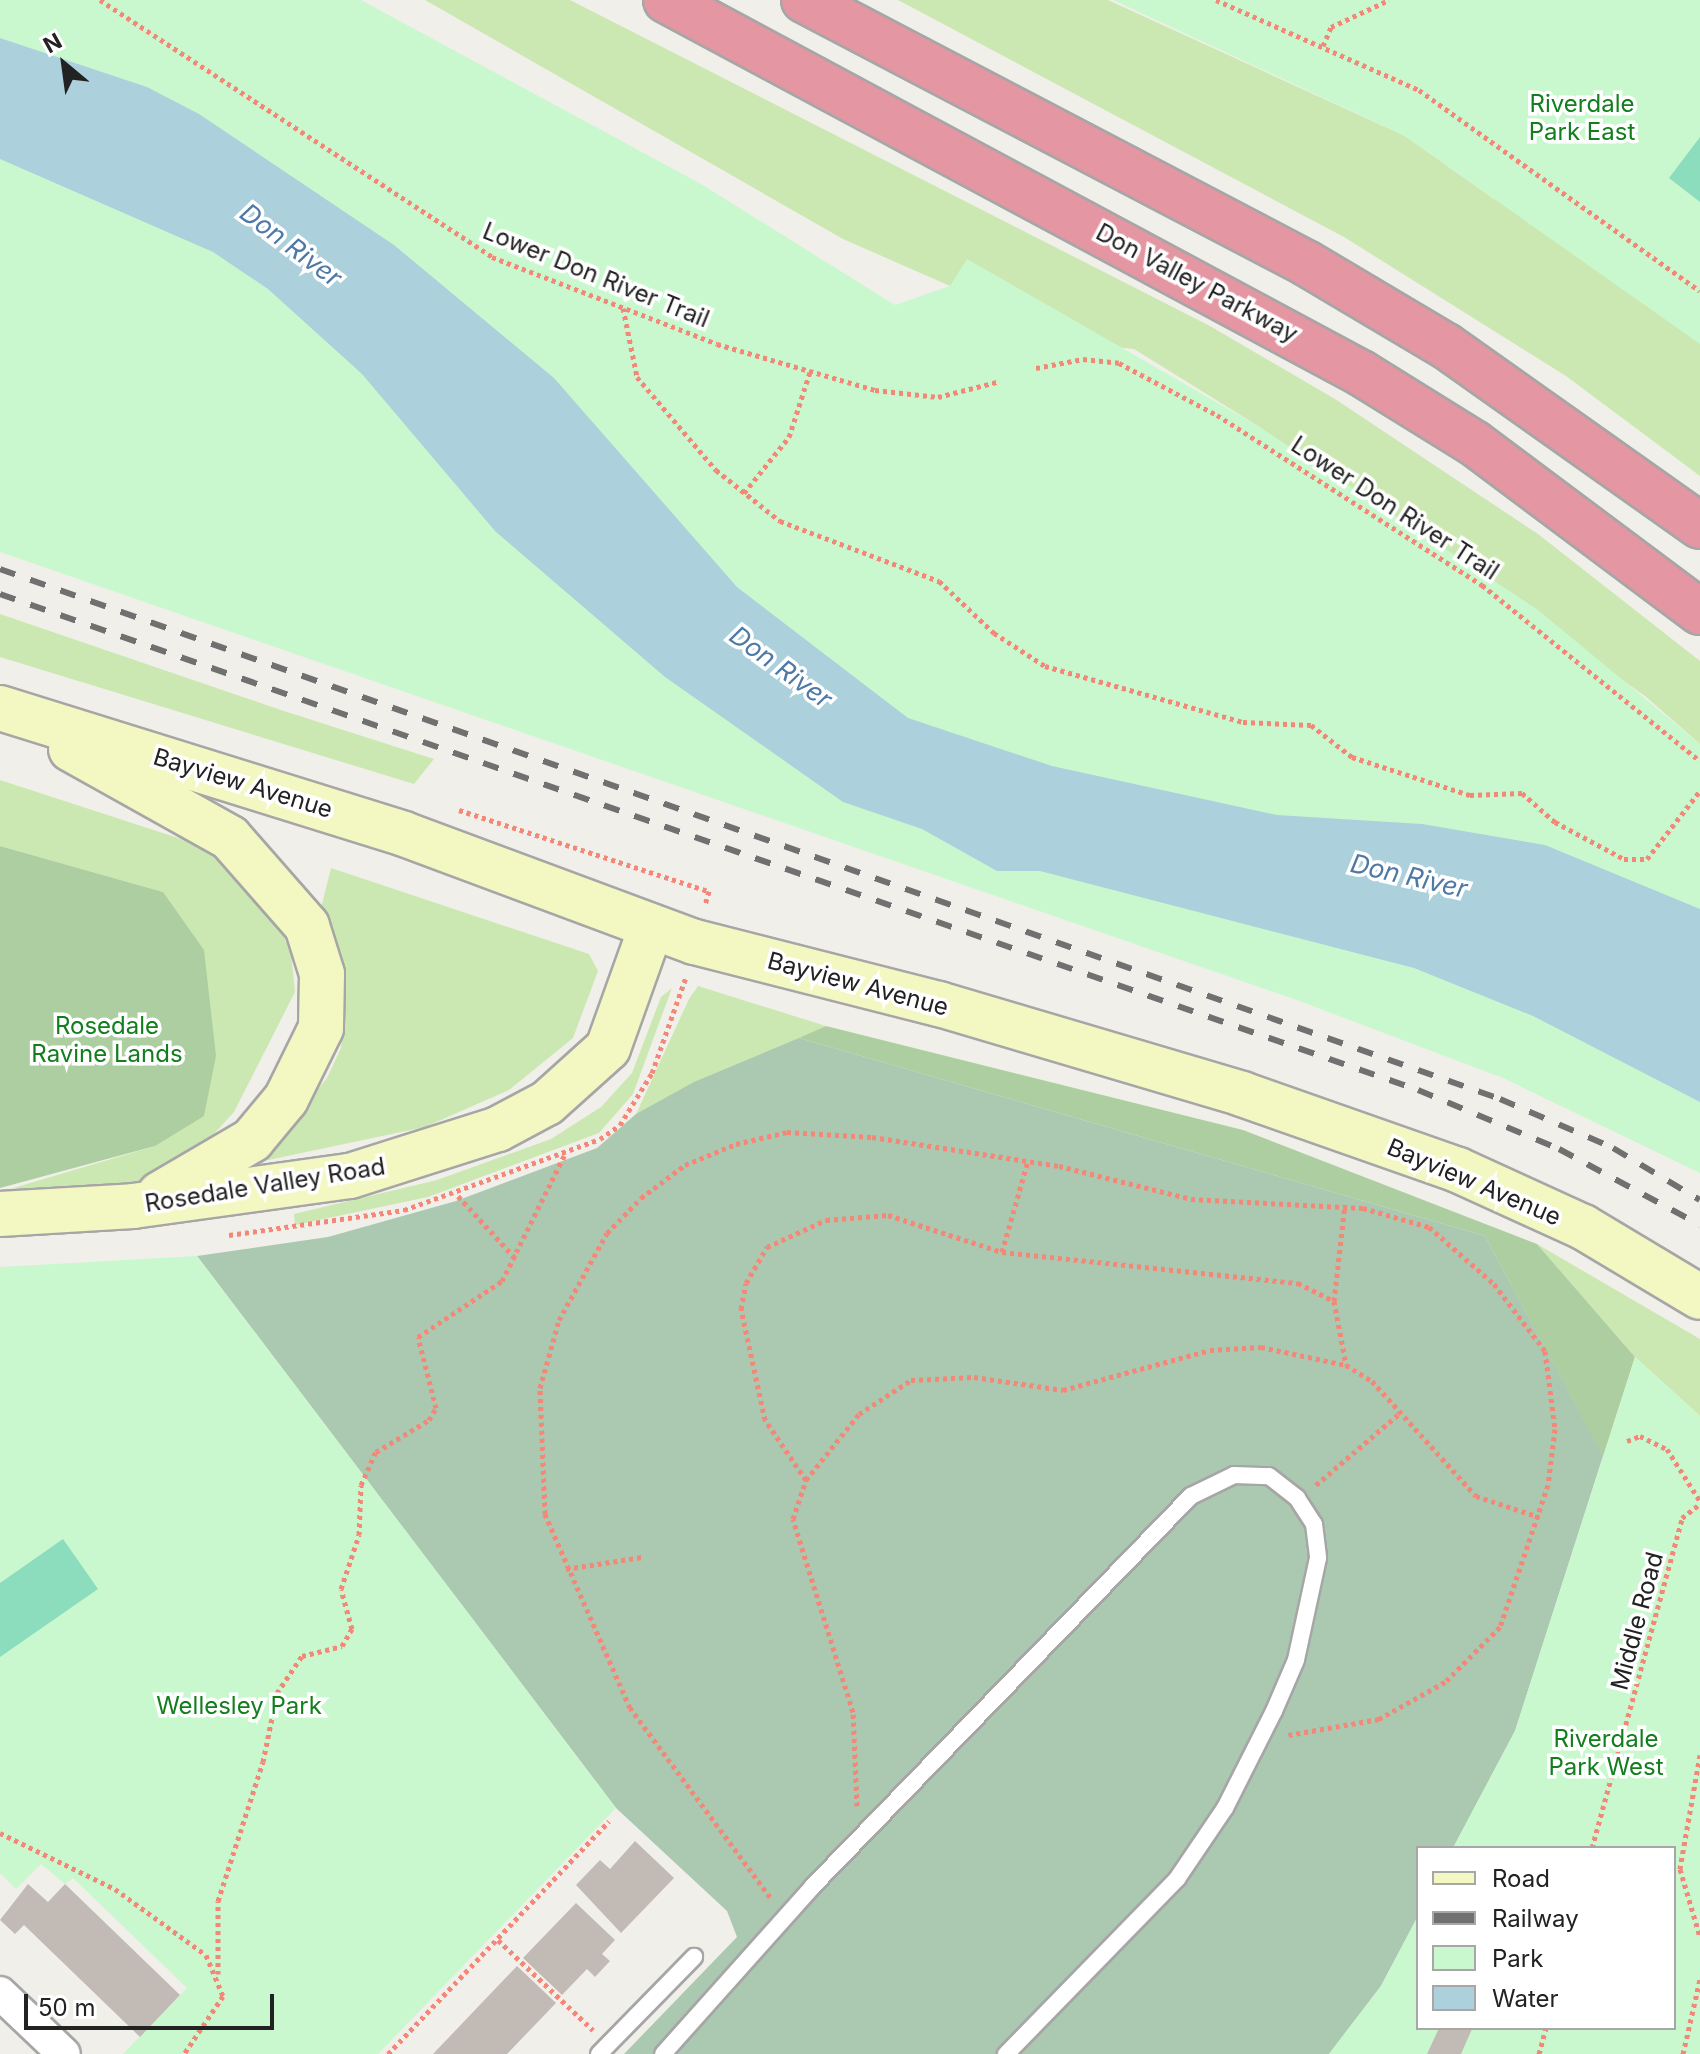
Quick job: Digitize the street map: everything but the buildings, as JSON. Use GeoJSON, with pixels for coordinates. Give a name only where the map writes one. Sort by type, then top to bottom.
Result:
{"type":"FeatureCollection","features":[{"type":"Feature","properties":{"kind":"highway","name":"Don Valley Parkway"},"geometry":{"type":"LineString","coordinates":[[666,0],[1361,373],[1474,443],[1700,612]]}},
{"type":"Feature","properties":{"kind":"highway"},"geometry":{"type":"LineString","coordinates":[[804,0],[1306,263],[1446,346],[1700,526]]}},
{"type":"Feature","properties":{"kind":"main road","name":"Bayview Avenue"},"geometry":{"type":"LineString","coordinates":[[0,709],[404,834],[651,928],[939,1004],[1444,1164],[1583,1227],[1700,1297]]}},
{"type":"Feature","properties":{"kind":"main road"},"geometry":{"type":"LineString","coordinates":[[0,709],[230,838],[307,926],[322,974],[321,1028],[286,1099],[252,1140],[133,1206]]}},
{"type":"Feature","properties":{"kind":"main road","name":"Rosedale Valley Road"},"geometry":{"type":"LineString","coordinates":[[0,1214],[133,1206],[403,1163],[547,1103],[608,1048],[651,928]]}},
{"type":"Feature","properties":{"kind":"street"},"geometry":{"type":"LineString","coordinates":[[0,1993],[64,2054]]}},
{"type":"Feature","properties":{"kind":"lane"},"geometry":{"type":"LineString","coordinates":[[663,2054],[855,1843],[1191,1496],[1234,1475],[1257,1475],[1297,1498],[1314,1524],[1318,1558],[1296,1660],[1225,1808],[1177,1879],[1006,2054]]}},
{"type":"Feature","properties":{"kind":"lane"},"geometry":{"type":"LineString","coordinates":[[604,2049],[694,1957]]}},
{"type":"Feature","properties":{"kind":"path","name":"Lower Don River Trail"},"geometry":{"type":"LineString","coordinates":[[100,0],[465,241],[623,308],[810,372],[903,396],[938,397],[997,382]]}},
{"type":"Feature","properties":{"kind":"path"},"geometry":{"type":"LineString","coordinates":[[1216,0],[1419,90],[1700,291]]}},
{"type":"Feature","properties":{"kind":"path"},"geometry":{"type":"LineString","coordinates":[[1323,46],[1331,27],[1389,0]]}},
{"type":"Feature","properties":{"kind":"path"},"geometry":{"type":"LineString","coordinates":[[623,308],[637,377],[716,470],[780,521],[939,581],[994,633],[1045,666],[1243,722],[1311,725],[1352,757],[1470,795],[1522,793],[1555,822],[1624,859],[1647,859],[1700,791]]}},
{"type":"Feature","properties":{"kind":"path","name":"Lower Don River Trail"},"geometry":{"type":"LineString","coordinates":[[1036,368],[1083,359],[1119,363],[1217,415],[1482,585],[1700,761]]}},
{"type":"Feature","properties":{"kind":"path"},"geometry":{"type":"LineString","coordinates":[[744,493],[789,437],[810,372]]}},
{"type":"Feature","properties":{"kind":"path"},"geometry":{"type":"LineString","coordinates":[[786,1917],[654,1747],[566,1569],[545,1514],[540,1388],[559,1320],[607,1233],[641,1198],[685,1165],[787,1132],[1028,1161],[1191,1199],[1345,1205],[1429,1227],[1494,1284],[1545,1351],[1555,1429],[1539,1517],[1500,1627],[1445,1682],[1379,1719],[1262,1735]]}},
{"type":"Feature","properties":{"kind":"path"},"geometry":{"type":"LineString","coordinates":[[184,2054],[219,2009],[218,1901],[263,1762],[277,1693],[302,1656],[342,1646],[352,1629],[341,1589],[359,1535],[361,1485],[376,1452],[429,1420],[436,1408],[418,1337],[482,1300],[515,1258],[564,1156]]}},
{"type":"Feature","properties":{"kind":"path"},"geometry":{"type":"LineString","coordinates":[[1002,1252],[1028,1161]]}},
{"type":"Feature","properties":{"kind":"path"},"geometry":{"type":"LineString","coordinates":[[458,1196],[515,1258]]}},
{"type":"Feature","properties":{"kind":"path"},"geometry":{"type":"LineString","coordinates":[[1345,1205],[1334,1301],[1346,1365]]}},
{"type":"Feature","properties":{"kind":"path"},"geometry":{"type":"LineString","coordinates":[[806,1480],[765,1420],[741,1334],[746,1283],[767,1247],[802,1225],[868,1214],[1002,1252],[1298,1283],[1334,1301]]}},
{"type":"Feature","properties":{"kind":"path"},"geometry":{"type":"LineString","coordinates":[[855,1843],[853,1712],[793,1519],[806,1480],[859,1414],[911,1380],[974,1377],[1063,1390],[1210,1350],[1261,1347],[1346,1365],[1372,1381],[1476,1496],[1539,1517]]}},
{"type":"Feature","properties":{"kind":"path"},"geometry":{"type":"LineString","coordinates":[[1297,1498],[1339,1471],[1400,1413]]}},
{"type":"Feature","properties":{"kind":"path"},"geometry":{"type":"LineString","coordinates":[[1627,1441],[1640,1436],[1667,1449],[1700,1502]]}},
{"type":"Feature","properties":{"kind":"path","name":"Middle Road"},"geometry":{"type":"LineString","coordinates":[[1593,1846],[1682,1518],[1700,1502]]}},
{"type":"Feature","properties":{"kind":"path"},"geometry":{"type":"LineString","coordinates":[[566,1569],[642,1557]]}},
{"type":"Feature","properties":{"kind":"path"},"geometry":{"type":"LineString","coordinates":[[1700,1755],[1680,1869],[1700,1937]]}},
{"type":"Feature","properties":{"kind":"path"},"geometry":{"type":"LineString","coordinates":[[388,2054],[609,1821]]}},
{"type":"Feature","properties":{"kind":"path"},"geometry":{"type":"LineString","coordinates":[[0,1833],[151,1912],[206,1955],[218,1974]]}},
{"type":"Feature","properties":{"kind":"path"},"geometry":{"type":"LineString","coordinates":[[498,1940],[604,2049]]}},
{"type":"Feature","properties":{"kind":"path"},"geometry":{"type":"LineString","coordinates":[[1683,2054],[1700,1979]]}},
{"type":"Feature","properties":{"kind":"path"},"geometry":{"type":"LineString","coordinates":[[1539,2054],[1545,2030]]}},
{"type":"Feature","properties":{"kind":"green space"},"geometry":{"type":"Polygon","coordinates":[[[0,0],[361,0],[701,184],[895,305],[950,286],[967,259],[1258,426],[1538,610],[1700,744],[1700,1173],[1503,1078],[1294,999],[0,552],[0,0]]]}},
{"type":"Feature","properties":{"kind":"green space"},"geometry":{"type":"Polygon","coordinates":[[[425,0],[570,0],[1210,326],[1335,399],[1538,534],[1700,661],[1700,744],[1645,696],[1258,426],[1134,349],[1068,342],[1020,357],[950,286],[843,239],[425,0]]]}},
{"type":"Feature","properties":{"kind":"green space"},"geometry":{"type":"Polygon","coordinates":[[[898,0],[1108,0],[1405,136],[1494,199],[1700,0],[1700,476],[1566,376],[1344,237],[898,0]]]}},
{"type":"Feature","properties":{"kind":"green space","name":"Riverdale Park East"},"geometry":{"type":"Polygon","coordinates":[[[1113,0],[1700,0],[1700,344],[1405,136],[1113,0]]]}},
{"type":"Feature","properties":{"kind":"green space"},"geometry":{"type":"Polygon","coordinates":[[[1700,137],[1700,202],[1669,178],[1700,137]]]}},
{"type":"Feature","properties":{"kind":"green space"},"geometry":{"type":"Polygon","coordinates":[[[0,614],[434,759],[414,784],[0,657],[0,614]]]}},
{"type":"Feature","properties":{"kind":"green space"},"geometry":{"type":"Polygon","coordinates":[[[0,780],[215,850],[273,914],[291,952],[295,992],[234,1112],[202,1147],[139,1183],[0,1192],[155,1146],[163,892],[0,846],[0,780]]]}},
{"type":"Feature","properties":{"kind":"green space","name":"Rosedale Ravine Lands"},"geometry":{"type":"Polygon","coordinates":[[[0,846],[163,892],[204,950],[216,1056],[204,1116],[155,1146],[0,1188],[0,846]]]}},
{"type":"Feature","properties":{"kind":"green space"},"geometry":{"type":"Polygon","coordinates":[[[331,868],[589,954],[598,971],[573,1038],[509,1090],[425,1127],[259,1162],[327,1078],[341,1048],[345,969],[320,912],[331,868]]]}},
{"type":"Feature","properties":{"kind":"green space"},"geometry":{"type":"Polygon","coordinates":[[[698,986],[826,1026],[636,1114],[689,999],[698,986]]]}},
{"type":"Feature","properties":{"kind":"green space"},"geometry":{"type":"Polygon","coordinates":[[[672,988],[633,1094],[599,1133],[428,1197],[295,1225],[294,1214],[437,1180],[551,1139],[601,1107],[632,1073],[661,997],[672,988]]]}},
{"type":"Feature","properties":{"kind":"green space"},"geometry":{"type":"Polygon","coordinates":[[[826,1026],[1243,1130],[1537,1244],[1635,1357],[1603,1457],[1485,1236],[799,1038],[826,1026]]]}},
{"type":"Feature","properties":{"kind":"green space"},"geometry":{"type":"Polygon","coordinates":[[[799,1038],[1485,1236],[1603,1456],[1515,1731],[1454,1846],[1416,1846],[1416,1920],[1381,1986],[1329,2054],[624,2054],[737,1937],[727,1911],[616,1808],[197,1256],[328,1237],[456,1201],[597,1148],[636,1114],[694,1082],[799,1038]]]}},
{"type":"Feature","properties":{"kind":"green space"},"geometry":{"type":"Polygon","coordinates":[[[1537,1244],[1700,1339],[1700,1416],[1635,1357],[1537,1244]]]}},
{"type":"Feature","properties":{"kind":"green space","name":"Wellesley Park"},"geometry":{"type":"Polygon","coordinates":[[[197,1256],[616,1808],[378,2054],[123,2054],[187,1988],[73,1878],[65,1884],[41,1864],[16,1889],[0,1873],[0,1267],[197,1256]]]}},
{"type":"Feature","properties":{"kind":"green space","name":"Riverdale Park West"},"geometry":{"type":"Polygon","coordinates":[[[1635,1357],[1700,1416],[1700,2054],[1329,2054],[1381,1986],[1416,1920],[1416,2030],[1676,2030],[1676,1846],[1454,1846],[1515,1731],[1635,1357]]]}},
{"type":"Feature","properties":{"kind":"green space"},"geometry":{"type":"Polygon","coordinates":[[[63,1539],[98,1589],[0,1657],[0,1583],[63,1539]]]}},
{"type":"Feature","properties":{"kind":"water","name":"Don River"},"geometry":{"type":"Polygon","coordinates":[[[0,38],[147,87],[199,114],[394,245],[554,378],[737,587],[908,718],[1052,766],[1277,815],[1422,824],[1545,845],[1700,909],[1700,1102],[1533,1016],[1414,968],[1040,871],[997,871],[922,829],[843,802],[665,677],[495,531],[362,374],[268,289],[213,252],[0,159],[0,38]]]}},
{"type":"Feature","properties":{"kind":"railway"},"geometry":{"type":"LineString","coordinates":[[0,569],[1500,1099],[1613,1148],[1700,1200]]}},
{"type":"Feature","properties":{"kind":"railway"},"geometry":{"type":"LineString","coordinates":[[0,594],[1418,1090],[1559,1149],[1700,1225]]}}]}
